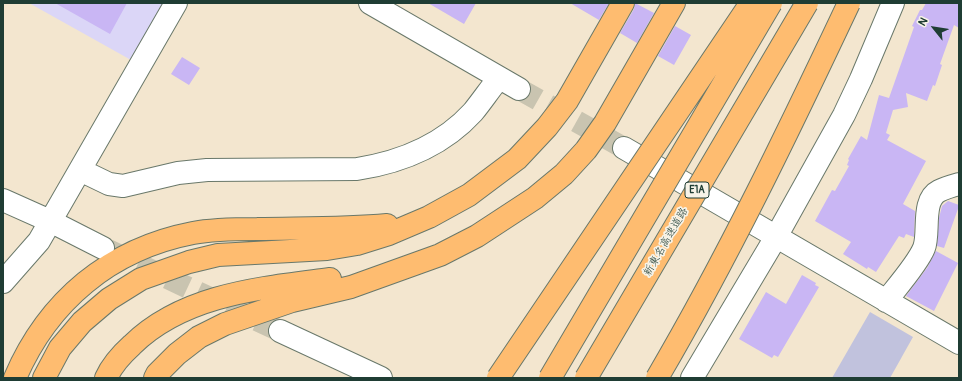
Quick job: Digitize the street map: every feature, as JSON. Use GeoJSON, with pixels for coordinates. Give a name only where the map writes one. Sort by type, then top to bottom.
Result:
{"type":"FeatureCollection","features":[{"type":"Feature","properties":{"kind":"highway"},"geometry":{"type":"LineString","coordinates":[[44,378],[60,348],[82,322],[109,299],[141,279],[189,262],[218,255],[328,249],[357,244],[389,234],[429,217],[469,195],[517,158],[547,127],[567,101],[623,3]]}},
{"type":"Feature","properties":{"kind":"highway"},"geometry":{"type":"LineString","coordinates":[[155,378],[157,374],[177,354],[199,337],[225,324],[292,301],[352,287],[440,256],[477,236],[535,198],[564,174],[586,150],[605,123],[674,3]]}},
{"type":"Feature","properties":{"kind":"highway"},"geometry":{"type":"LineString","coordinates":[[498,378],[751,3]]}},
{"type":"Feature","properties":{"kind":"highway","name":"E1A"},"geometry":{"type":"LineString","coordinates":[[550,378],[771,3]]}},
{"type":"Feature","properties":{"kind":"highway","name":"新東名高速道路"},"geometry":{"type":"LineString","coordinates":[[586,378],[807,3]]}},
{"type":"Feature","properties":{"kind":"highway"},"geometry":{"type":"LineString","coordinates":[[657,378],[711,282],[750,208],[787,135],[849,3]]}},
{"type":"Feature","properties":{"kind":"highway"},"geometry":{"type":"LineString","coordinates":[[15,378],[23,358],[38,333],[81,285],[105,267],[132,252],[160,241],[194,232],[231,229],[356,228],[392,225],[429,217]]}},
{"type":"Feature","properties":{"kind":"highway"},"geometry":{"type":"LineString","coordinates":[[106,378],[121,355],[138,339],[156,325],[200,304],[226,296],[264,288],[405,269]]}},
{"type":"Feature","properties":{"kind":"street"},"geometry":{"type":"LineString","coordinates":[[3,282],[39,241],[176,3]]}},
{"type":"Feature","properties":{"kind":"street"},"geometry":{"type":"LineString","coordinates":[[692,378],[776,237],[844,115],[893,3]]}},
{"type":"Feature","properties":{"kind":"street"},"geometry":{"type":"LineString","coordinates":[[373,4],[519,89]]}},
{"type":"Feature","properties":{"kind":"street"},"geometry":{"type":"LineString","coordinates":[[80,170],[109,184],[123,186],[178,172],[207,170],[357,169],[373,166],[414,154],[437,143],[456,129],[473,111],[499,78]]}},
{"type":"Feature","properties":{"kind":"street"},"geometry":{"type":"LineString","coordinates":[[624,148],[959,343]]}},
{"type":"Feature","properties":{"kind":"street"},"geometry":{"type":"LineString","coordinates":[[886,301],[915,263],[924,248],[928,207],[931,199],[937,191],[959,184]]}},
{"type":"Feature","properties":{"kind":"street"},"geometry":{"type":"LineString","coordinates":[[3,200],[50,221],[103,248]]}},
{"type":"Feature","properties":{"kind":"street"},"geometry":{"type":"LineString","coordinates":[[280,331],[381,378]]}},
{"type":"Feature","properties":{"kind":"shaded area"},"geometry":{"type":"Polygon","coordinates":[[[29,3],[165,3],[131,60],[29,3]]]}},
{"type":"Feature","properties":{"kind":"shaded area"},"geometry":{"type":"Polygon","coordinates":[[[870,312],[913,337],[890,378],[832,378],[870,312]]]}},
{"type":"Feature","properties":{"kind":"building"},"geometry":{"type":"Polygon","coordinates":[[[55,3],[127,3],[110,34],[55,3]]]}},
{"type":"Feature","properties":{"kind":"building"},"geometry":{"type":"Polygon","coordinates":[[[428,3],[476,3],[464,24],[428,3]]]}},
{"type":"Feature","properties":{"kind":"building"},"geometry":{"type":"Polygon","coordinates":[[[570,3],[609,3],[599,20],[570,3]]]}},
{"type":"Feature","properties":{"kind":"building"},"geometry":{"type":"Polygon","coordinates":[[[635,3],[654,13],[637,43],[620,33],[634,9],[635,3]]]}},
{"type":"Feature","properties":{"kind":"building"},"geometry":{"type":"Polygon","coordinates":[[[926,3],[959,3],[959,28],[954,25],[940,64],[942,65],[935,86],[933,85],[927,101],[906,93],[908,107],[893,110],[886,133],[890,135],[887,140],[926,161],[903,204],[915,211],[914,237],[906,234],[904,238],[899,236],[876,272],[868,267],[867,269],[843,254],[851,242],[815,221],[832,190],[835,191],[849,166],[847,165],[848,159],[861,136],[867,140],[879,95],[889,98],[914,27],[912,26],[920,10],[922,10],[926,3]]]}},
{"type":"Feature","properties":{"kind":"building"},"geometry":{"type":"Polygon","coordinates":[[[675,26],[691,35],[674,65],[658,56],[675,26]]]}},
{"type":"Feature","properties":{"kind":"building"},"geometry":{"type":"Polygon","coordinates":[[[182,57],[200,68],[189,85],[171,74],[182,57]]]}},
{"type":"Feature","properties":{"kind":"building"},"geometry":{"type":"Polygon","coordinates":[[[948,201],[959,206],[944,248],[937,246],[939,218],[942,206],[948,201]]]}},
{"type":"Feature","properties":{"kind":"building"},"geometry":{"type":"Polygon","coordinates":[[[936,251],[958,263],[934,311],[906,296],[927,268],[936,251]]]}},
{"type":"Feature","properties":{"kind":"building"},"geometry":{"type":"Polygon","coordinates":[[[802,275],[816,283],[815,285],[819,287],[778,357],[774,355],[772,358],[739,339],[766,292],[786,304],[802,275]]]}},
{"type":"Feature","properties":{"kind":"tunnel"},"geometry":{"type":"LineString","coordinates":[[519,89],[624,148]]}},
{"type":"Feature","properties":{"kind":"tunnel"},"geometry":{"type":"LineString","coordinates":[[108,250],[280,331]]}}]}
